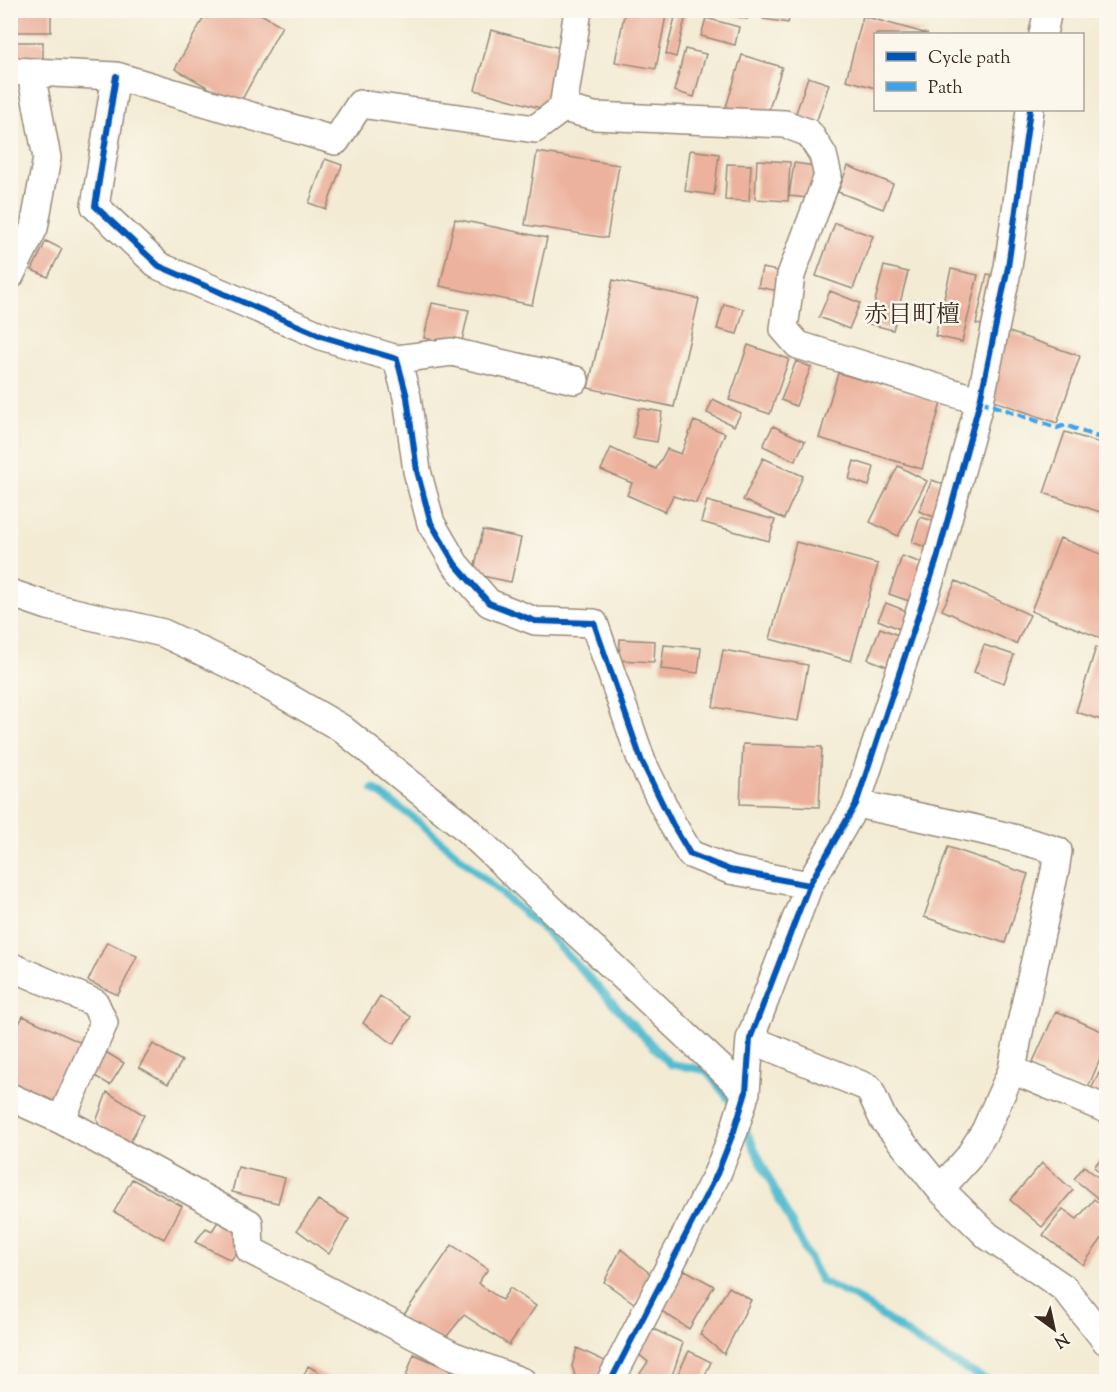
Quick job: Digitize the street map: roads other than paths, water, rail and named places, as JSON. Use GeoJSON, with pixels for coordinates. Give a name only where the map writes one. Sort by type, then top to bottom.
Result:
{"type":"FeatureCollection","features":[{"type":"Feature","properties":{"kind":"street"},"geometry":{"type":"LineString","coordinates":[[10,276],[34,228],[47,159],[21,72],[116,76],[336,141],[360,104],[535,129],[563,108],[578,10]]}},
{"type":"Feature","properties":{"kind":"street"},"geometry":{"type":"LineString","coordinates":[[1043,33],[1048,10]]}},
{"type":"Feature","properties":{"kind":"street"},"geometry":{"type":"LineString","coordinates":[[116,76],[95,206],[159,266],[324,337],[398,359],[452,352],[575,380]]}},
{"type":"Feature","properties":{"kind":"street"},"geometry":{"type":"LineString","coordinates":[[563,108],[594,116],[785,124],[809,133],[823,155],[828,176],[791,275],[784,329],[798,345],[980,401]]}},
{"type":"Feature","properties":{"kind":"street"},"geometry":{"type":"LineString","coordinates":[[610,1382],[717,1174],[746,1092],[750,1039],[809,885],[856,804],[937,559],[980,401],[1008,267],[1030,111]]}},
{"type":"Feature","properties":{"kind":"street"},"geometry":{"type":"LineString","coordinates":[[398,359],[407,397],[417,471],[431,523],[455,564],[489,603],[535,621],[594,623],[642,762],[690,854],[730,870],[809,885]]}},
{"type":"Feature","properties":{"kind":"street"},"geometry":{"type":"LineString","coordinates":[[10,593],[48,606],[163,633],[239,669],[341,728],[463,826],[746,1092]]}},
{"type":"Feature","properties":{"kind":"street"},"geometry":{"type":"LineString","coordinates":[[856,804],[998,835],[1058,851],[1012,1070],[985,1131],[968,1158],[940,1189]]}},
{"type":"Feature","properties":{"kind":"street"},"geometry":{"type":"LineString","coordinates":[[10,966],[95,1003],[104,1023],[61,1120]]}},
{"type":"Feature","properties":{"kind":"street"},"geometry":{"type":"LineString","coordinates":[[750,1039],[869,1088],[882,1119],[940,1189],[988,1236],[1064,1288],[1107,1341]]}},
{"type":"Feature","properties":{"kind":"street"},"geometry":{"type":"LineString","coordinates":[[1012,1070],[1107,1109]]}},
{"type":"Feature","properties":{"kind":"street"},"geometry":{"type":"LineString","coordinates":[[10,1097],[61,1120],[249,1223],[250,1250],[452,1355],[523,1382]]}},
{"type":"Feature","properties":{"kind":"waterway"},"geometry":{"type":"LineString","coordinates":[[373,789],[418,821],[544,930],[670,1064],[706,1070],[736,1108]]}},
{"type":"Feature","properties":{"kind":"waterway"},"geometry":{"type":"LineString","coordinates":[[744,1123],[780,1201],[821,1281],[856,1298],[928,1348],[990,1382]]}},
{"type":"Feature","properties":{"kind":"district","name":"赤目町檀"},"geometry":{"type":"Point","coordinates":[912,316]}}]}
